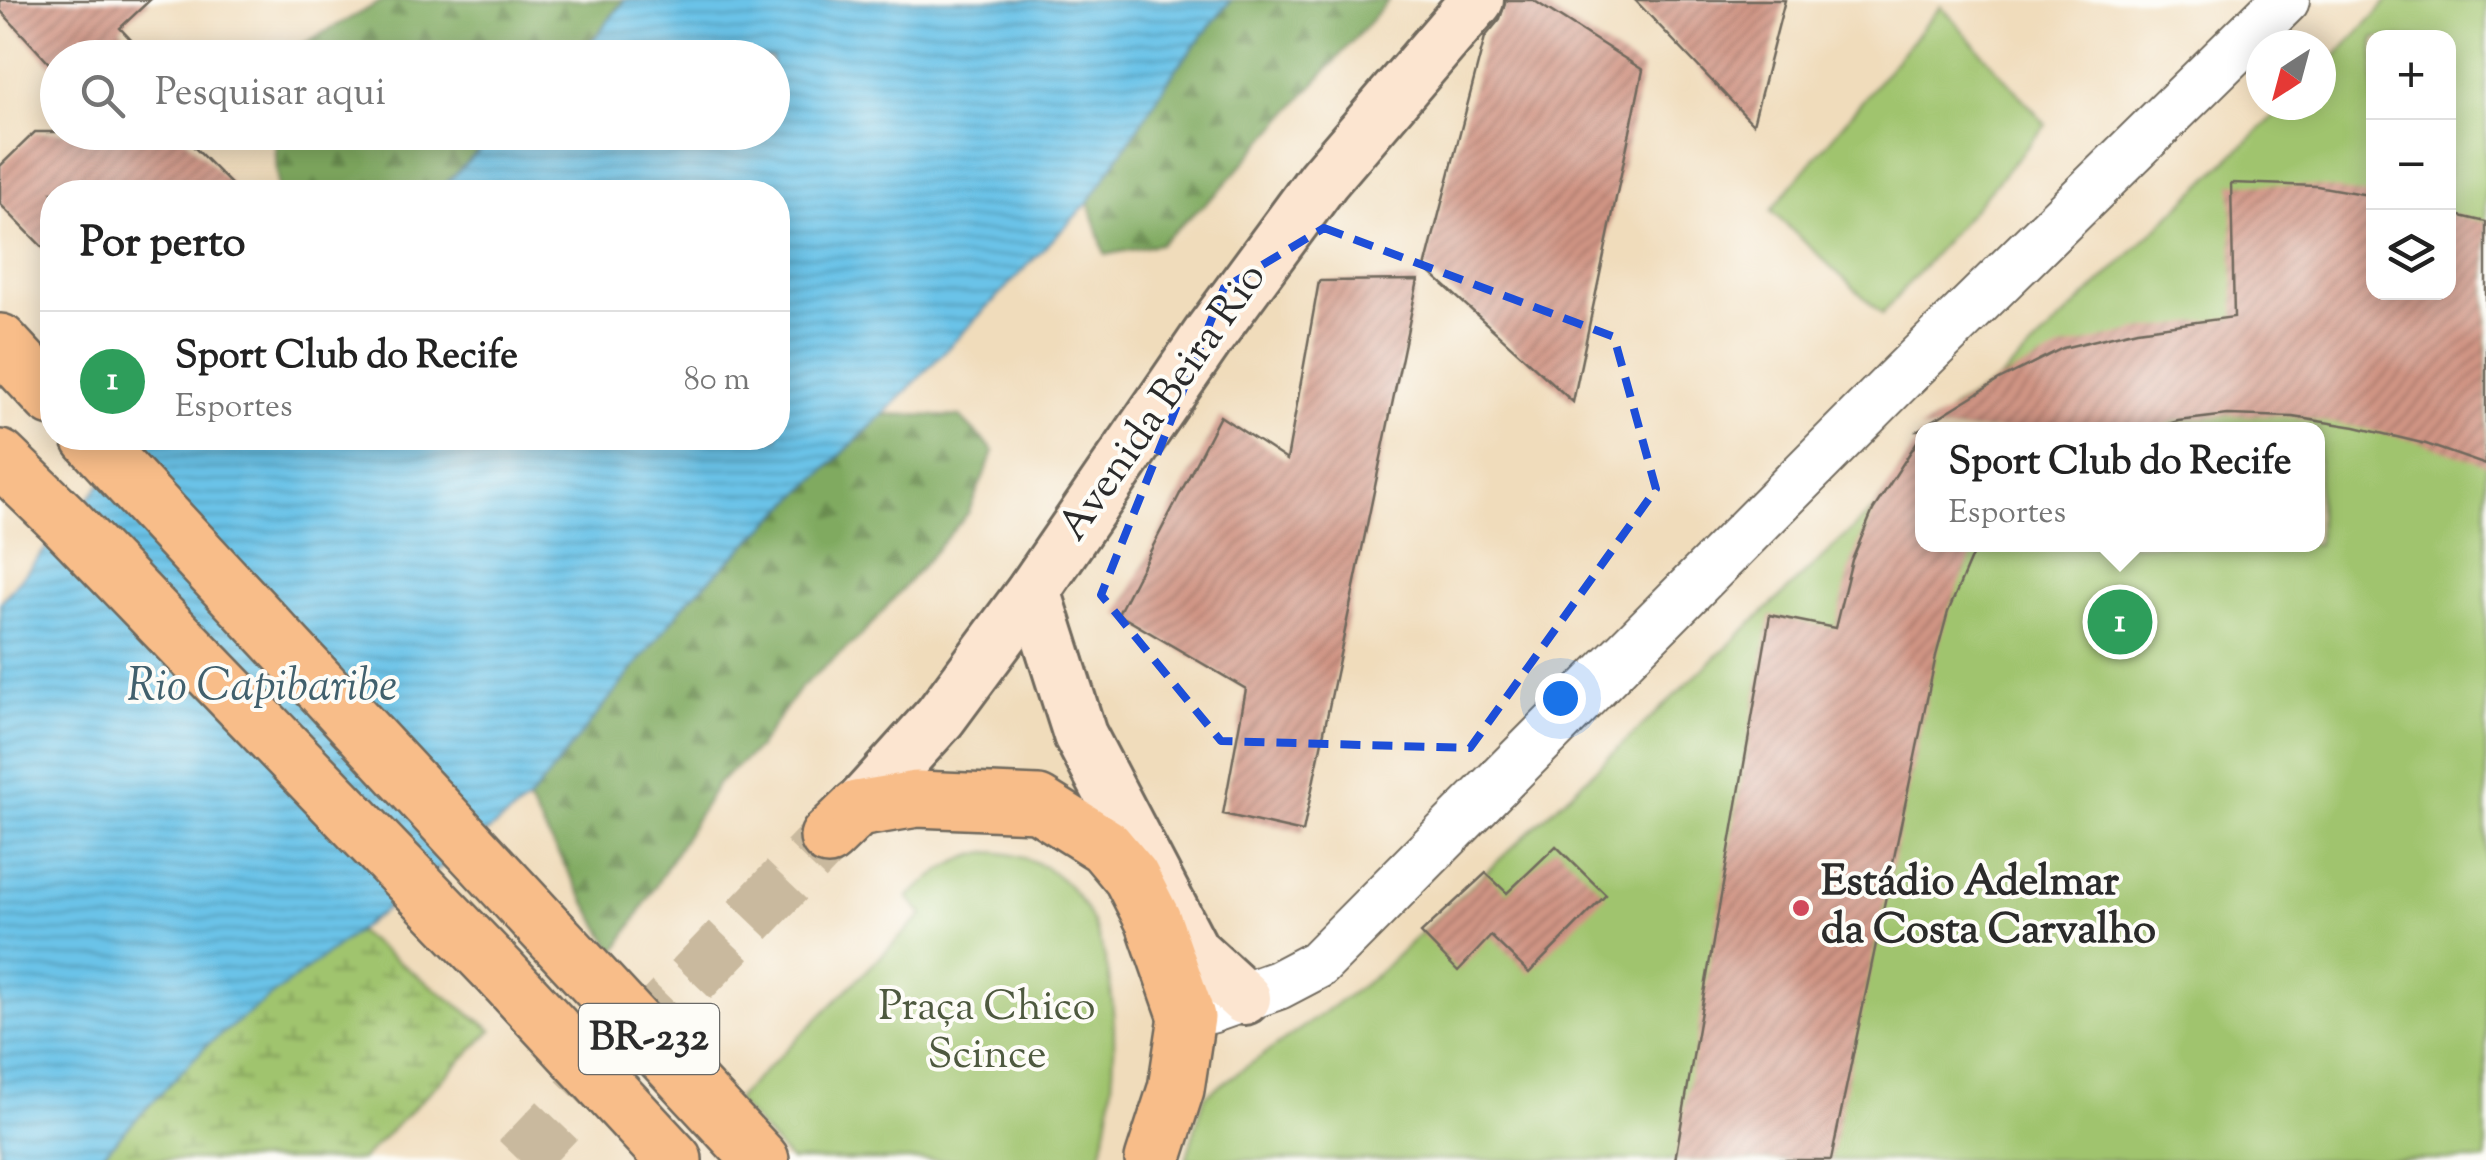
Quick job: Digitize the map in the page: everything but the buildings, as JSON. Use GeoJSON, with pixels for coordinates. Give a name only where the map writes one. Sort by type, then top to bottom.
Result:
{"type":"FeatureCollection","features":[{"type":"Feature","properties":{"kind":"highway"},"geometry":{"type":"LineString","coordinates":[[0,342],[40,385]]}},
{"type":"Feature","properties":{"kind":"highway","name":"BR-232"},"geometry":{"type":"LineString","coordinates":[[102,450],[761,1160]]}},
{"type":"Feature","properties":{"kind":"highway","name":"BR-232"},"geometry":{"type":"LineString","coordinates":[[0,458],[498,971],[674,1160]]}},
{"type":"Feature","properties":{"kind":"highway"},"geometry":{"type":"LineString","coordinates":[[842,823],[918,798],[1038,804],[1105,846],[1132,877],[1153,920],[1187,1017],[1176,1089],[1153,1160]]}},
{"type":"Feature","properties":{"kind":"main road","name":"Avenida Beira Rio"},"geometry":{"type":"LineString","coordinates":[[842,823],[940,717],[1323,180],[1477,0]]}},
{"type":"Feature","properties":{"kind":"main road"},"geometry":{"type":"LineString","coordinates":[[1034,590],[1080,734],[1193,951],[1244,998]]}},
{"type":"Feature","properties":{"kind":"street"},"geometry":{"type":"LineString","coordinates":[[1187,1017],[1278,986],[1318,964],[1882,396],[2286,0]]}},
{"type":"Feature","properties":{"kind":"highlighted area"},"geometry":{"type":"Polygon","coordinates":[[[1324,228],[1614,337],[1656,489],[1470,748],[1221,741],[1101,595],[1224,288],[1324,228]]]}},
{"type":"Feature","properties":{"kind":"green space"},"geometry":{"type":"Polygon","coordinates":[[[384,0],[625,0],[593,40],[310,40],[384,0]]]}},
{"type":"Feature","properties":{"kind":"green space"},"geometry":{"type":"Polygon","coordinates":[[[1231,0],[1389,0],[1218,192],[1159,244],[1105,255],[1089,202],[1176,69],[1231,0]]]}},
{"type":"Feature","properties":{"kind":"green space"},"geometry":{"type":"Polygon","coordinates":[[[2389,0],[2486,0],[2486,1160],[1186,1160],[1205,1096],[1373,978],[1873,510],[1915,452],[1915,552],[2325,552],[2325,422],[1940,422],[1951,409],[1999,380],[2269,120],[2336,120],[2336,55],[2389,0]]]}},
{"type":"Feature","properties":{"kind":"green space"},"geometry":{"type":"Polygon","coordinates":[[[1941,6],[2046,125],[1882,314],[1771,211],[1941,6]]]}},
{"type":"Feature","properties":{"kind":"green space"},"geometry":{"type":"Polygon","coordinates":[[[276,150],[480,150],[449,180],[277,180],[276,150]]]}},
{"type":"Feature","properties":{"kind":"green space"},"geometry":{"type":"Polygon","coordinates":[[[884,414],[960,417],[994,451],[968,513],[861,636],[800,688],[757,749],[717,784],[615,953],[528,801],[689,599],[884,414]]]}},
{"type":"Feature","properties":{"kind":"green space","name":"Praça Chico Scince"},"geometry":{"type":"Polygon","coordinates":[[[987,852],[1035,862],[1070,888],[1094,925],[1108,970],[1114,1019],[1113,1070],[1100,1160],[790,1160],[735,1100],[923,915],[908,897],[954,863],[987,852]]]}},
{"type":"Feature","properties":{"kind":"green space"},"geometry":{"type":"Polygon","coordinates":[[[356,931],[492,1030],[361,1160],[97,1160],[207,1045],[356,931]]]}},
{"type":"Feature","properties":{"kind":"water","name":"Rio Capibaribe"},"geometry":{"type":"Polygon","coordinates":[[[625,0],[1231,0],[1176,69],[1089,202],[884,414],[689,599],[528,801],[207,1045],[97,1160],[0,1160],[0,603],[130,450],[790,450],[790,180],[449,180],[480,150],[790,150],[790,40],[593,40],[625,0]]]}},
{"type":"Feature","properties":{"kind":"tunnel"},"geometry":{"type":"LineString","coordinates":[[519,1160],[828,837]]}},
{"type":"Feature","properties":{"kind":"place","name":"Sport Club do Recife"},"geometry":{"type":"Point","coordinates":[2120,622]}},
{"type":"Feature","properties":{"kind":"place","name":"Estádio Adelmar da Costa Carvalho"},"geometry":{"type":"Point","coordinates":[1801,908]}}]}
